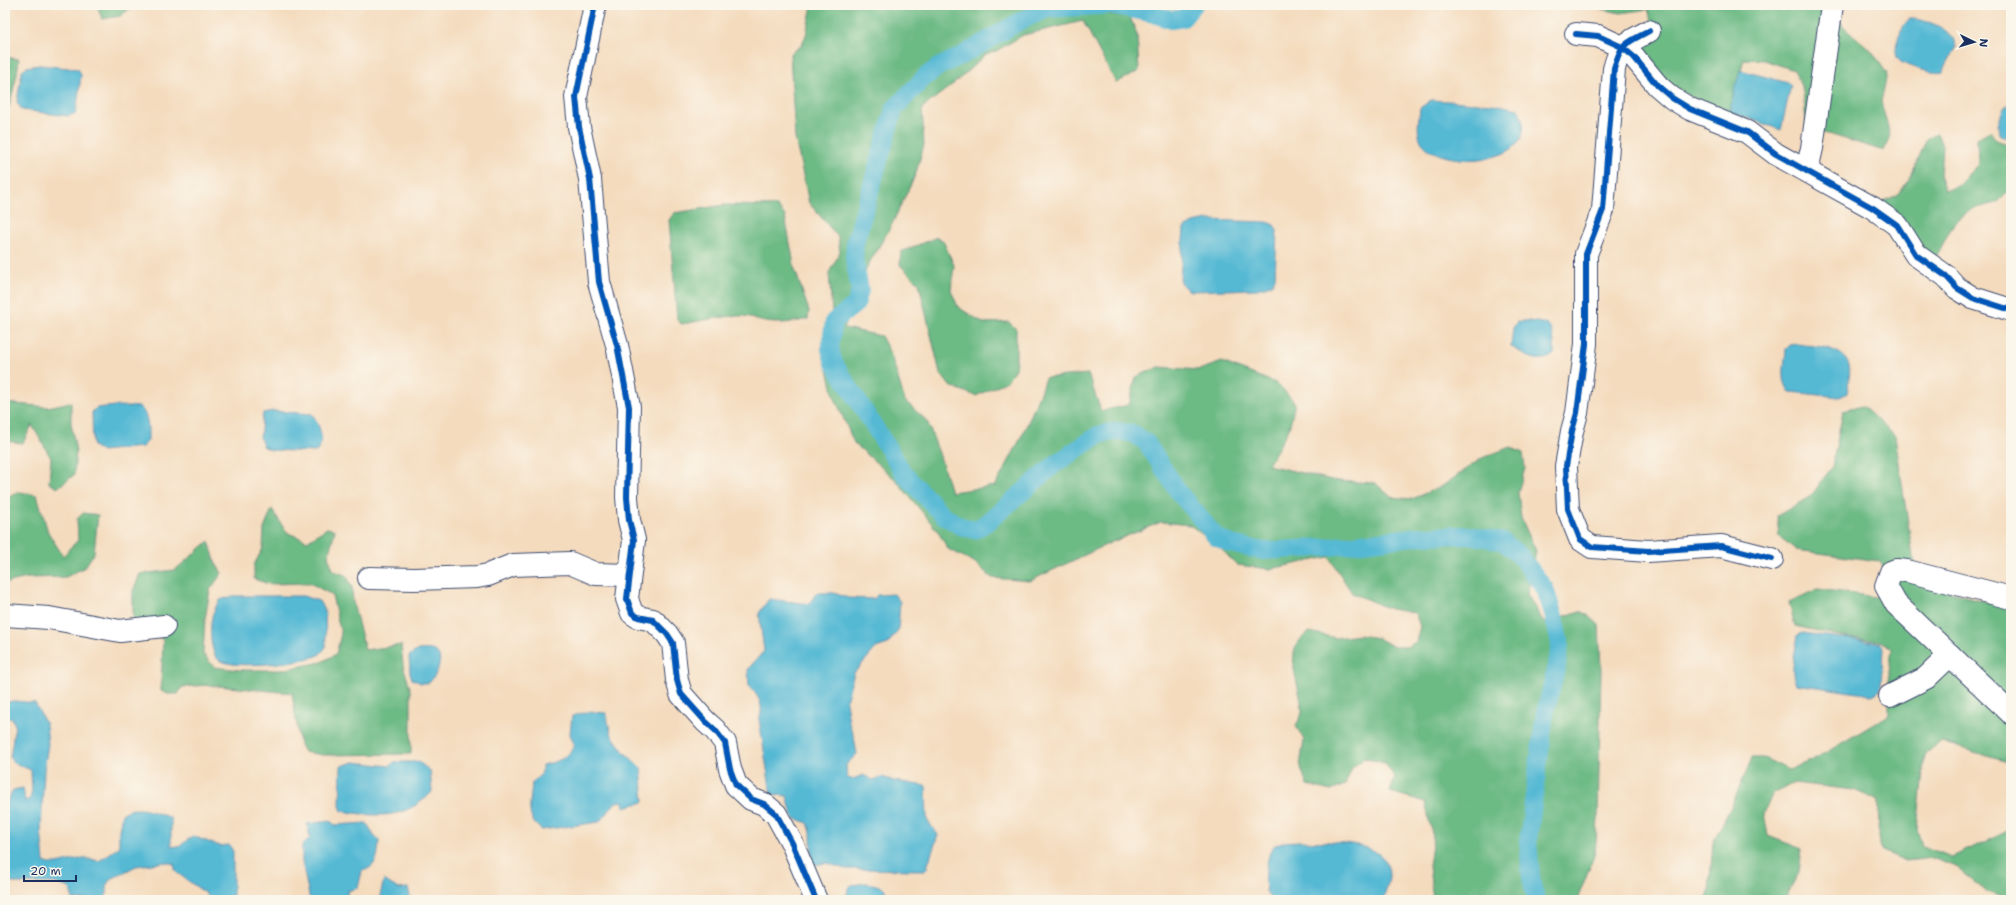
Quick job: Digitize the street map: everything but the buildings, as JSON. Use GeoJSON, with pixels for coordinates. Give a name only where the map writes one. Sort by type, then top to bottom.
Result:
{"type":"FeatureCollection","features":[{"type":"Feature","properties":{"kind":"street"},"geometry":{"type":"LineString","coordinates":[[595,5],[576,97],[579,128],[590,179],[599,282],[617,345],[629,407],[627,497],[629,520],[634,540],[627,599],[632,613],[653,620],[667,634],[673,644],[677,680],[681,694],[715,730],[725,743],[730,769],[736,785],[751,799],[764,804],[776,814],[792,843],[816,900]]}},
{"type":"Feature","properties":{"kind":"street"},"geometry":{"type":"LineString","coordinates":[[1807,170],[1812,148],[1832,5]]}},
{"type":"Feature","properties":{"kind":"street"},"geometry":{"type":"LineString","coordinates":[[1649,31],[1622,47],[1614,69],[1603,210],[1586,254],[1586,344],[1577,413],[1572,431],[1566,466],[1568,509],[1580,539],[1592,546],[1648,551],[1721,546],[1772,558]]}},
{"type":"Feature","properties":{"kind":"street"},"geometry":{"type":"LineString","coordinates":[[1576,34],[1598,36],[1622,47],[1634,57],[1658,86],[1672,98],[1690,109],[1747,132],[1776,154],[1874,208],[1896,225],[1916,255],[1946,276],[1957,288],[1973,298],[2011,310]]}},
{"type":"Feature","properties":{"kind":"street"},"geometry":{"type":"LineString","coordinates":[[369,578],[414,579],[477,577],[488,575],[513,565],[570,564],[596,574],[629,575]]}},
{"type":"Feature","properties":{"kind":"street"},"geometry":{"type":"LineString","coordinates":[[2011,598],[1907,571],[1896,570],[1891,572],[1886,586],[1896,604],[2011,713]]}},
{"type":"Feature","properties":{"kind":"street"},"geometry":{"type":"LineString","coordinates":[[5,615],[49,618],[120,631],[164,626]]}},
{"type":"Feature","properties":{"kind":"street"},"geometry":{"type":"LineString","coordinates":[[1890,696],[1926,678],[1950,655]]}},
{"type":"Feature","properties":{"kind":"green space"},"geometry":{"type":"Polygon","coordinates":[[[97,5],[135,5],[120,16],[102,19],[97,5]]]}},
{"type":"Feature","properties":{"kind":"green space"},"geometry":{"type":"Polygon","coordinates":[[[812,5],[1093,5],[1097,12],[1130,17],[1137,34],[1139,71],[1116,83],[1083,21],[1023,35],[996,51],[986,54],[957,81],[922,108],[924,145],[915,176],[890,228],[868,265],[844,328],[881,336],[891,355],[905,401],[927,421],[951,492],[995,486],[1023,433],[1045,378],[1088,374],[1101,411],[1129,405],[1136,377],[1159,367],[1199,370],[1222,362],[1278,384],[1295,403],[1289,429],[1268,465],[1336,481],[1375,483],[1391,497],[1412,499],[1444,485],[1482,458],[1510,447],[1523,453],[1525,468],[1518,492],[1521,518],[1536,551],[1527,594],[1544,623],[1580,611],[1589,616],[1599,625],[1601,670],[1598,819],[1595,853],[1577,900],[1433,900],[1429,866],[1433,838],[1425,802],[1390,792],[1395,778],[1385,763],[1364,758],[1352,768],[1345,785],[1331,791],[1307,785],[1300,765],[1304,740],[1296,726],[1301,717],[1302,711],[1294,668],[1294,657],[1296,648],[1301,639],[1310,632],[1336,638],[1359,635],[1378,638],[1394,647],[1407,647],[1416,642],[1420,626],[1415,613],[1390,609],[1352,593],[1329,557],[1270,569],[1237,565],[1219,547],[1190,525],[1161,522],[1112,542],[1030,581],[992,578],[974,562],[948,549],[937,530],[896,480],[854,443],[834,396],[822,343],[832,312],[829,273],[840,252],[838,237],[809,203],[795,138],[790,54],[801,46],[806,35],[812,5]]]}},
{"type":"Feature","properties":{"kind":"green space"},"geometry":{"type":"Polygon","coordinates":[[[1580,5],[1829,5],[1844,27],[1872,51],[1887,74],[1881,102],[1890,135],[1884,151],[1832,135],[1807,130],[1803,91],[1794,70],[1764,60],[1744,59],[1731,105],[1731,112],[1738,115],[1732,122],[1723,117],[1707,104],[1682,93],[1656,70],[1645,50],[1651,29],[1648,9],[1621,13],[1580,5]]]}},
{"type":"Feature","properties":{"kind":"green space"},"geometry":{"type":"Polygon","coordinates":[[[5,57],[19,59],[9,107],[5,108],[5,57]]]}},
{"type":"Feature","properties":{"kind":"green space"},"geometry":{"type":"Polygon","coordinates":[[[1990,131],[1996,140],[2011,145],[2011,187],[1997,203],[1972,209],[1954,223],[1936,257],[1921,250],[1880,203],[1899,194],[1911,176],[1927,138],[1937,133],[1942,146],[1940,177],[1945,191],[1960,185],[1978,164],[1977,138],[1990,131]]]}},
{"type":"Feature","properties":{"kind":"green space"},"geometry":{"type":"Polygon","coordinates":[[[725,205],[777,206],[785,216],[795,270],[809,311],[808,319],[796,322],[776,323],[763,322],[747,316],[737,316],[721,317],[681,324],[677,319],[669,220],[674,213],[725,205]]]}},
{"type":"Feature","properties":{"kind":"green space"},"geometry":{"type":"Polygon","coordinates":[[[937,237],[943,241],[954,265],[951,290],[958,307],[983,323],[1009,322],[1016,329],[1016,367],[1007,381],[976,396],[950,386],[940,373],[919,284],[900,265],[901,252],[937,237]]]}},
{"type":"Feature","properties":{"kind":"green space"},"geometry":{"type":"Polygon","coordinates":[[[71,402],[71,423],[76,452],[74,475],[57,488],[49,483],[51,458],[32,425],[23,443],[5,441],[5,403],[48,407],[71,402]]]}},
{"type":"Feature","properties":{"kind":"green space"},"geometry":{"type":"Polygon","coordinates":[[[1862,406],[1895,436],[1913,557],[1924,585],[2011,608],[2011,763],[1941,742],[1925,753],[1917,829],[1922,846],[1952,857],[2006,832],[2011,822],[2011,900],[1988,892],[1958,868],[1932,858],[1906,861],[1882,851],[1878,838],[1879,801],[1854,790],[1794,783],[1773,793],[1764,813],[1768,836],[1802,849],[1799,872],[1784,900],[1706,900],[1709,893],[1713,842],[1731,807],[1752,758],[1764,758],[1789,770],[1815,759],[1889,715],[1889,672],[1892,648],[1880,641],[1849,638],[1795,626],[1789,602],[1818,589],[1876,597],[1895,582],[1879,561],[1796,550],[1779,536],[1777,516],[1811,496],[1832,467],[1843,411],[1862,406]]]}},
{"type":"Feature","properties":{"kind":"green space"},"geometry":{"type":"Polygon","coordinates":[[[20,492],[37,495],[48,532],[63,556],[78,540],[77,519],[83,513],[98,515],[94,553],[85,567],[66,577],[27,578],[5,583],[5,498],[20,492]]]}},
{"type":"Feature","properties":{"kind":"green space"},"geometry":{"type":"Polygon","coordinates":[[[272,509],[286,532],[307,541],[327,528],[335,530],[328,557],[334,571],[346,575],[352,587],[353,603],[365,650],[401,645],[403,665],[411,691],[411,754],[323,755],[304,752],[300,745],[292,693],[207,685],[182,687],[178,694],[168,694],[161,691],[163,640],[133,618],[133,591],[140,574],[175,570],[209,541],[216,564],[222,573],[210,590],[205,619],[203,654],[214,667],[240,670],[281,670],[322,662],[336,654],[341,634],[332,595],[310,583],[269,584],[254,579],[254,565],[263,548],[264,529],[272,509]]]}},
{"type":"Feature","properties":{"kind":"water"},"geometry":{"type":"Polygon","coordinates":[[[1910,19],[1917,19],[1939,26],[1951,35],[1956,48],[1943,72],[1939,73],[1919,69],[1901,62],[1898,59],[1896,50],[1898,38],[1903,26],[1910,19]]]}},
{"type":"Feature","properties":{"kind":"water"},"geometry":{"type":"Polygon","coordinates":[[[39,65],[78,69],[81,75],[76,113],[68,116],[22,110],[17,102],[22,70],[27,67],[39,65]]]}},
{"type":"Feature","properties":{"kind":"water"},"geometry":{"type":"Polygon","coordinates":[[[1740,70],[1791,85],[1781,130],[1731,112],[1731,105],[1740,70]]]}},
{"type":"Feature","properties":{"kind":"water"},"geometry":{"type":"Polygon","coordinates":[[[1431,100],[1493,104],[1518,109],[1523,128],[1518,143],[1505,153],[1487,158],[1467,159],[1447,157],[1431,151],[1421,141],[1418,129],[1420,108],[1431,100]]]}},
{"type":"Feature","properties":{"kind":"water"},"geometry":{"type":"Polygon","coordinates":[[[2011,104],[2011,141],[1999,134],[1998,125],[2003,109],[2011,104]]]}},
{"type":"Feature","properties":{"kind":"water"},"geometry":{"type":"Polygon","coordinates":[[[1208,220],[1267,222],[1274,225],[1277,230],[1275,278],[1271,285],[1257,289],[1190,291],[1183,286],[1180,279],[1184,228],[1193,223],[1208,220]]]}},
{"type":"Feature","properties":{"kind":"water"},"geometry":{"type":"Polygon","coordinates":[[[1524,321],[1541,323],[1550,328],[1553,338],[1554,354],[1543,359],[1532,358],[1526,356],[1511,346],[1513,328],[1517,322],[1524,321]]]}},
{"type":"Feature","properties":{"kind":"water"},"geometry":{"type":"Polygon","coordinates":[[[1796,344],[1826,348],[1841,354],[1849,365],[1850,372],[1847,393],[1840,397],[1790,392],[1784,377],[1786,349],[1790,345],[1796,344]]]}},
{"type":"Feature","properties":{"kind":"water"},"geometry":{"type":"Polygon","coordinates":[[[116,406],[140,407],[145,414],[148,441],[142,447],[101,451],[93,446],[92,412],[96,408],[116,406]]]}},
{"type":"Feature","properties":{"kind":"water"},"geometry":{"type":"Polygon","coordinates":[[[273,411],[312,414],[321,433],[321,443],[316,452],[271,450],[263,446],[260,438],[263,413],[273,411]]]}},
{"type":"Feature","properties":{"kind":"water"},"geometry":{"type":"Polygon","coordinates":[[[816,593],[834,593],[848,598],[874,599],[877,595],[894,594],[900,602],[898,630],[888,644],[876,648],[854,673],[846,701],[849,723],[854,737],[857,754],[846,765],[847,778],[853,779],[863,775],[873,780],[882,777],[894,781],[926,786],[927,820],[938,835],[926,870],[845,869],[827,863],[812,865],[811,832],[808,823],[793,818],[787,796],[771,794],[759,719],[761,714],[761,705],[758,697],[749,686],[748,669],[764,651],[759,613],[769,599],[810,604],[816,593]]]}},
{"type":"Feature","properties":{"kind":"water"},"geometry":{"type":"Polygon","coordinates":[[[233,596],[303,596],[319,601],[325,612],[326,647],[317,656],[282,663],[252,665],[227,663],[219,660],[213,651],[211,637],[212,616],[220,600],[233,596]]]}},
{"type":"Feature","properties":{"kind":"water"},"geometry":{"type":"Polygon","coordinates":[[[1803,633],[1880,643],[1883,648],[1881,687],[1878,692],[1872,695],[1796,684],[1793,667],[1798,635],[1803,633]]]}},
{"type":"Feature","properties":{"kind":"water"},"geometry":{"type":"Polygon","coordinates":[[[418,650],[431,650],[439,655],[439,665],[435,675],[429,683],[421,683],[412,679],[410,673],[409,656],[418,650]]]}},
{"type":"Feature","properties":{"kind":"water"},"geometry":{"type":"Polygon","coordinates":[[[15,701],[35,703],[46,725],[48,744],[44,770],[41,830],[44,862],[55,864],[77,859],[99,861],[119,847],[119,831],[122,814],[133,809],[146,810],[171,818],[171,846],[179,847],[192,836],[220,846],[229,845],[233,851],[233,900],[210,900],[205,893],[176,872],[174,864],[166,862],[136,866],[111,879],[107,884],[107,894],[102,900],[73,900],[70,888],[55,883],[13,883],[5,876],[5,805],[13,790],[23,788],[25,801],[30,799],[32,791],[31,770],[14,763],[10,758],[15,725],[12,718],[5,719],[5,702],[15,701]]]}},
{"type":"Feature","properties":{"kind":"water"},"geometry":{"type":"Polygon","coordinates":[[[586,712],[606,713],[611,734],[624,752],[641,768],[644,802],[624,807],[623,801],[616,802],[599,822],[542,830],[536,825],[531,815],[530,803],[532,783],[542,773],[542,765],[557,761],[569,754],[574,745],[570,734],[572,716],[586,712]]]}},
{"type":"Feature","properties":{"kind":"water"},"geometry":{"type":"Polygon","coordinates":[[[354,762],[390,766],[394,762],[419,762],[430,771],[432,792],[422,801],[401,812],[379,815],[342,811],[340,806],[341,766],[354,762]]]}},
{"type":"Feature","properties":{"kind":"water"},"geometry":{"type":"Polygon","coordinates":[[[330,821],[335,825],[367,823],[374,836],[379,840],[376,860],[371,867],[362,871],[358,888],[347,891],[348,900],[310,900],[302,862],[302,845],[310,838],[307,824],[330,821]]]}},
{"type":"Feature","properties":{"kind":"water"},"geometry":{"type":"Polygon","coordinates":[[[1300,841],[1355,845],[1369,849],[1380,855],[1387,864],[1389,877],[1387,889],[1382,900],[1274,900],[1267,893],[1265,883],[1267,862],[1271,850],[1279,843],[1300,841]]]}},
{"type":"Feature","properties":{"kind":"water"},"geometry":{"type":"Polygon","coordinates":[[[384,880],[398,889],[408,888],[411,900],[379,900],[384,880]]]}},
{"type":"Feature","properties":{"kind":"water"},"geometry":{"type":"Polygon","coordinates":[[[866,883],[884,889],[888,900],[846,900],[848,888],[852,885],[866,883]]]}},
{"type":"Feature","properties":{"kind":"waterway"},"geometry":{"type":"LineString","coordinates":[[1194,5],[1183,18],[1171,20],[1154,14],[1111,5],[1047,9],[1020,21],[961,56],[938,67],[925,77],[894,109],[855,243],[854,259],[860,290],[856,304],[834,321],[830,349],[834,363],[905,475],[943,515],[960,526],[975,530],[989,521],[1054,465],[1098,435],[1117,431],[1134,434],[1146,442],[1180,494],[1216,537],[1231,544],[1263,551],[1329,547],[1421,536],[1469,535],[1504,542],[1521,557],[1545,589],[1553,613],[1560,644],[1557,666],[1545,713],[1528,841],[1531,877],[1536,900]]}},
{"type":"Feature","properties":{"kind":"cycle path"},"geometry":{"type":"LineString","coordinates":[[595,5],[576,97],[579,127],[590,179],[599,282],[617,345],[629,407],[627,497],[629,520],[634,540],[627,599],[632,613],[638,617],[653,620],[667,634],[673,643],[677,680],[681,694],[715,730],[725,743],[730,769],[736,785],[751,799],[764,804],[776,814],[792,843],[816,900]]}},
{"type":"Feature","properties":{"kind":"cycle path"},"geometry":{"type":"LineString","coordinates":[[1649,31],[1630,42],[1622,49],[1614,69],[1603,210],[1586,254],[1586,344],[1577,413],[1572,431],[1566,466],[1568,509],[1580,539],[1592,547],[1648,551],[1721,546],[1772,559]]}},
{"type":"Feature","properties":{"kind":"cycle path"},"geometry":{"type":"LineString","coordinates":[[1576,34],[1598,36],[1622,47],[1634,57],[1658,86],[1672,98],[1690,109],[1747,132],[1776,154],[1873,208],[1897,225],[1916,255],[1946,276],[1957,288],[1973,298],[2011,310]]}}]}
